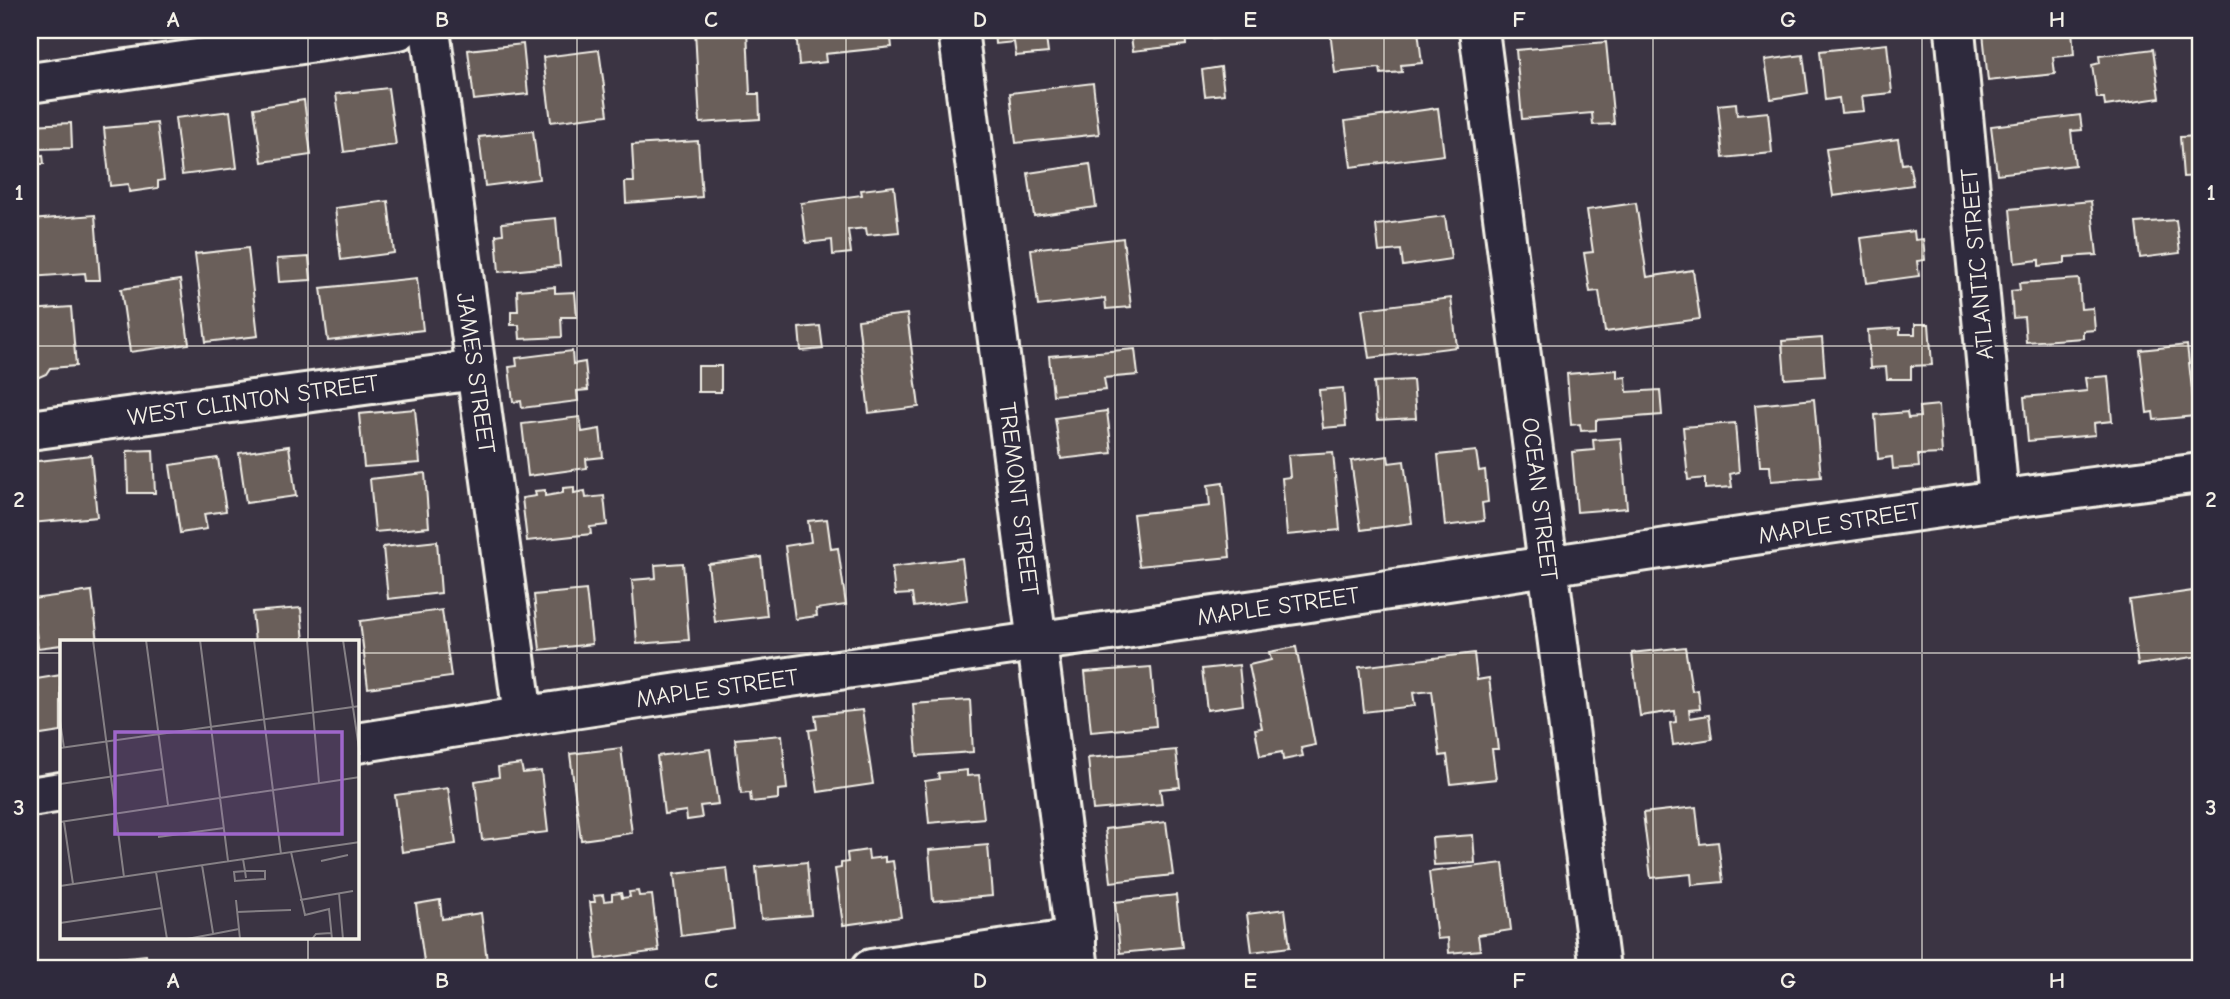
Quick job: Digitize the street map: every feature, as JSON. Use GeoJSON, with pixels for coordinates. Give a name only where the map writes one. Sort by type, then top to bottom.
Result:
{"type":"FeatureCollection","features":[{"type":"Feature","properties":{"kind":"street"},"geometry":{"type":"LineString","coordinates":[[30,83],[399,30]]}},
{"type":"Feature","properties":{"kind":"street","name":"JAMES STREET"},"geometry":{"type":"LineString","coordinates":[[430,30],[523,716]]}},
{"type":"Feature","properties":{"kind":"street","name":"TREMONT STREET"},"geometry":{"type":"LineString","coordinates":[[958,30],[1078,954]]}},
{"type":"Feature","properties":{"kind":"street","name":"OCEAN STREET"},"geometry":{"type":"LineString","coordinates":[[1479,30],[1600,969]]}},
{"type":"Feature","properties":{"kind":"street","name":"ATLANTIC STREET"},"geometry":{"type":"LineString","coordinates":[[1955,30],[1999,498]]}},
{"type":"Feature","properties":{"kind":"street","name":"WEST CLINTON STREET"},"geometry":{"type":"LineString","coordinates":[[30,430],[476,370]]}},
{"type":"Feature","properties":{"kind":"street","name":"MAPLE STREET"},"geometry":{"type":"LineString","coordinates":[[359,743],[523,716],[1999,498],[2200,473]]}},
{"type":"Feature","properties":{"kind":"street"},"geometry":{"type":"LineString","coordinates":[[30,797],[60,792]]}},
{"type":"Feature","properties":{"kind":"street"},"geometry":{"type":"LineString","coordinates":[[871,969],[1078,954]]}},
{"type":"Feature","properties":{"kind":"building"},"geometry":{"type":"Polygon","coordinates":[[[695,30],[747,30],[750,94],[759,94],[760,119],[700,123],[695,30]]]}},
{"type":"Feature","properties":{"kind":"building"},"geometry":{"type":"Polygon","coordinates":[[[796,30],[890,30],[892,47],[825,54],[826,62],[799,65],[796,30]]]}},
{"type":"Feature","properties":{"kind":"building"},"geometry":{"type":"Polygon","coordinates":[[[994,30],[1045,30],[1048,53],[1016,56],[1014,42],[995,44],[994,30]]]}},
{"type":"Feature","properties":{"kind":"building"},"geometry":{"type":"Polygon","coordinates":[[[1130,30],[1185,30],[1186,45],[1133,51],[1130,30]]]}},
{"type":"Feature","properties":{"kind":"building"},"geometry":{"type":"Polygon","coordinates":[[[1211,30],[1263,30],[1263,33],[1212,39],[1211,30]]]}},
{"type":"Feature","properties":{"kind":"building"},"geometry":{"type":"Polygon","coordinates":[[[1330,30],[1418,30],[1422,63],[1401,65],[1402,72],[1381,74],[1380,68],[1335,73],[1330,30]]]}},
{"type":"Feature","properties":{"kind":"building"},"geometry":{"type":"Polygon","coordinates":[[[2072,30],[2074,55],[2053,57],[2055,74],[1988,81],[1983,33],[2072,30]]]}},
{"type":"Feature","properties":{"kind":"building"},"geometry":{"type":"Polygon","coordinates":[[[2177,30],[2200,30],[2200,34],[2177,36],[2177,30]]]}},
{"type":"Feature","properties":{"kind":"building"},"geometry":{"type":"Polygon","coordinates":[[[1606,42],[1614,124],[1593,125],[1592,113],[1522,119],[1516,50],[1606,42]]]}},
{"type":"Feature","properties":{"kind":"building"},"geometry":{"type":"Polygon","coordinates":[[[523,44],[528,94],[474,100],[468,50],[523,44]]]}},
{"type":"Feature","properties":{"kind":"building"},"geometry":{"type":"Polygon","coordinates":[[[1887,44],[1892,93],[1862,96],[1864,111],[1841,113],[1839,98],[1825,100],[1820,51],[1887,44]]]}},
{"type":"Feature","properties":{"kind":"building"},"geometry":{"type":"Polygon","coordinates":[[[2153,49],[2160,98],[2105,106],[2104,98],[2097,98],[2092,65],[2100,63],[2099,56],[2153,49]]]}},
{"type":"Feature","properties":{"kind":"building"},"geometry":{"type":"Polygon","coordinates":[[[599,50],[608,115],[551,122],[543,57],[599,50]]]}},
{"type":"Feature","properties":{"kind":"building"},"geometry":{"type":"Polygon","coordinates":[[[1803,55],[1808,93],[1771,99],[1765,60],[1803,55]]]}},
{"type":"Feature","properties":{"kind":"building"},"geometry":{"type":"Polygon","coordinates":[[[1221,67],[1224,94],[1205,96],[1202,70],[1221,67]]]}},
{"type":"Feature","properties":{"kind":"building"},"geometry":{"type":"Polygon","coordinates":[[[1093,83],[1099,134],[1016,143],[1010,93],[1093,83]]]}},
{"type":"Feature","properties":{"kind":"building"},"geometry":{"type":"Polygon","coordinates":[[[388,88],[396,145],[344,152],[336,94],[388,88]]]}},
{"type":"Feature","properties":{"kind":"building"},"geometry":{"type":"Polygon","coordinates":[[[304,100],[311,155],[262,162],[254,108],[304,100]]]}},
{"type":"Feature","properties":{"kind":"building"},"geometry":{"type":"Polygon","coordinates":[[[1736,103],[1737,115],[1768,112],[1772,153],[1723,158],[1718,105],[1736,103]]]}},
{"type":"Feature","properties":{"kind":"building"},"geometry":{"type":"Polygon","coordinates":[[[1438,108],[1444,155],[1351,167],[1345,121],[1438,108]]]}},
{"type":"Feature","properties":{"kind":"building"},"geometry":{"type":"Polygon","coordinates":[[[230,111],[237,168],[182,175],[175,118],[230,111]]]}},
{"type":"Feature","properties":{"kind":"building"},"geometry":{"type":"Polygon","coordinates":[[[2080,115],[2082,130],[2071,131],[2075,165],[1997,174],[1991,126],[2080,115]]]}},
{"type":"Feature","properties":{"kind":"building"},"geometry":{"type":"Polygon","coordinates":[[[71,123],[72,148],[36,149],[36,156],[43,155],[44,164],[37,164],[37,173],[30,174],[30,125],[71,123]]]}},
{"type":"Feature","properties":{"kind":"building"},"geometry":{"type":"Polygon","coordinates":[[[157,123],[164,180],[158,181],[158,188],[129,192],[128,184],[110,186],[104,128],[157,123]]]}},
{"type":"Feature","properties":{"kind":"building"},"geometry":{"type":"Polygon","coordinates":[[[533,131],[539,179],[485,186],[479,137],[533,131]]]}},
{"type":"Feature","properties":{"kind":"building"},"geometry":{"type":"Polygon","coordinates":[[[2200,136],[2200,176],[2183,177],[2180,137],[2200,136]]]}},
{"type":"Feature","properties":{"kind":"building"},"geometry":{"type":"Polygon","coordinates":[[[1898,139],[1902,164],[1909,163],[1913,185],[1833,196],[1826,149],[1898,139]]]}},
{"type":"Feature","properties":{"kind":"building"},"geometry":{"type":"Polygon","coordinates":[[[698,141],[702,197],[626,203],[625,182],[634,182],[632,145],[698,141]]]}},
{"type":"Feature","properties":{"kind":"building"},"geometry":{"type":"Polygon","coordinates":[[[1090,164],[1096,207],[1034,216],[1028,173],[1090,164]]]}},
{"type":"Feature","properties":{"kind":"building"},"geometry":{"type":"Polygon","coordinates":[[[894,186],[899,232],[867,235],[866,228],[848,230],[851,253],[833,255],[832,240],[806,243],[801,203],[862,195],[861,190],[894,186]]]}},
{"type":"Feature","properties":{"kind":"building"},"geometry":{"type":"Polygon","coordinates":[[[388,201],[394,253],[341,260],[335,208],[388,201]]]}},
{"type":"Feature","properties":{"kind":"building"},"geometry":{"type":"Polygon","coordinates":[[[2091,201],[2097,255],[2065,257],[2065,263],[2039,266],[2039,260],[2015,263],[2010,209],[2091,201]]]}},
{"type":"Feature","properties":{"kind":"building"},"geometry":{"type":"Polygon","coordinates":[[[1636,203],[1647,277],[1693,270],[1700,319],[1605,332],[1599,291],[1590,292],[1584,253],[1593,252],[1587,210],[1636,203]]]}},
{"type":"Feature","properties":{"kind":"building"},"geometry":{"type":"Polygon","coordinates":[[[95,215],[100,280],[86,280],[85,273],[30,277],[30,220],[95,215]]]}},
{"type":"Feature","properties":{"kind":"building"},"geometry":{"type":"Polygon","coordinates":[[[1445,216],[1451,259],[1403,266],[1401,250],[1379,252],[1376,225],[1445,216]]]}},
{"type":"Feature","properties":{"kind":"building"},"geometry":{"type":"Polygon","coordinates":[[[556,218],[560,266],[499,272],[496,235],[503,234],[502,223],[556,218]]]}},
{"type":"Feature","properties":{"kind":"building"},"geometry":{"type":"Polygon","coordinates":[[[2176,220],[2180,253],[2140,258],[2136,223],[2176,220]]]}},
{"type":"Feature","properties":{"kind":"building"},"geometry":{"type":"Polygon","coordinates":[[[1914,231],[1915,240],[1923,239],[1925,260],[1917,261],[1919,276],[1867,283],[1861,238],[1914,231]]]}},
{"type":"Feature","properties":{"kind":"building"},"geometry":{"type":"Polygon","coordinates":[[[1123,238],[1131,307],[1106,309],[1105,298],[1038,306],[1031,249],[1123,238]]]}},
{"type":"Feature","properties":{"kind":"building"},"geometry":{"type":"Polygon","coordinates":[[[248,248],[258,336],[206,342],[195,254],[248,248]]]}},
{"type":"Feature","properties":{"kind":"building"},"geometry":{"type":"Polygon","coordinates":[[[309,257],[311,280],[279,282],[277,259],[309,257]]]}},
{"type":"Feature","properties":{"kind":"building"},"geometry":{"type":"Polygon","coordinates":[[[417,278],[423,330],[328,341],[321,288],[417,278]]]}},
{"type":"Feature","properties":{"kind":"building"},"geometry":{"type":"Polygon","coordinates":[[[2079,279],[2081,309],[2093,308],[2095,330],[2083,331],[2083,338],[2026,342],[2024,317],[2013,318],[2011,291],[2020,290],[2019,283],[2079,279]]]}},
{"type":"Feature","properties":{"kind":"building"},"geometry":{"type":"Polygon","coordinates":[[[180,280],[189,344],[130,352],[121,289],[180,280]]]}},
{"type":"Feature","properties":{"kind":"building"},"geometry":{"type":"Polygon","coordinates":[[[555,287],[555,293],[575,292],[577,317],[561,317],[562,337],[520,339],[519,325],[511,325],[511,311],[518,311],[517,290],[555,287]]]}},
{"type":"Feature","properties":{"kind":"building"},"geometry":{"type":"Polygon","coordinates":[[[1451,298],[1457,347],[1369,358],[1362,309],[1451,298]]]}},
{"type":"Feature","properties":{"kind":"building"},"geometry":{"type":"Polygon","coordinates":[[[71,307],[76,366],[50,368],[46,374],[37,378],[30,376],[30,310],[71,307]]]}},
{"type":"Feature","properties":{"kind":"building"},"geometry":{"type":"Polygon","coordinates":[[[907,314],[919,407],[869,413],[858,320],[907,314]]]}},
{"type":"Feature","properties":{"kind":"building"},"geometry":{"type":"Polygon","coordinates":[[[1915,324],[1929,324],[1932,365],[1911,366],[1911,379],[1887,379],[1886,367],[1870,368],[1868,330],[1900,328],[1900,334],[1915,334],[1915,324]]]}},
{"type":"Feature","properties":{"kind":"building"},"geometry":{"type":"Polygon","coordinates":[[[820,326],[823,349],[801,351],[799,328],[820,326]]]}},
{"type":"Feature","properties":{"kind":"building"},"geometry":{"type":"Polygon","coordinates":[[[1822,338],[1825,376],[1785,379],[1782,341],[1822,338]]]}},
{"type":"Feature","properties":{"kind":"building"},"geometry":{"type":"Polygon","coordinates":[[[2187,345],[2195,416],[2154,420],[2153,412],[2147,413],[2140,350],[2187,345]]]}},
{"type":"Feature","properties":{"kind":"building"},"geometry":{"type":"Polygon","coordinates":[[[1135,349],[1138,375],[1104,378],[1106,390],[1053,395],[1049,356],[1135,349]]]}},
{"type":"Feature","properties":{"kind":"building"},"geometry":{"type":"Polygon","coordinates":[[[572,351],[573,364],[585,362],[588,390],[577,391],[578,401],[522,408],[521,401],[513,402],[509,367],[517,366],[516,358],[572,351]]]}},
{"type":"Feature","properties":{"kind":"building"},"geometry":{"type":"Polygon","coordinates":[[[698,366],[721,366],[721,392],[698,392],[698,366]]]}},
{"type":"Feature","properties":{"kind":"building"},"geometry":{"type":"Polygon","coordinates":[[[1617,370],[1617,378],[1626,377],[1627,392],[1660,390],[1662,415],[1596,420],[1596,430],[1581,431],[1580,424],[1571,425],[1567,374],[1617,370]]]}},
{"type":"Feature","properties":{"kind":"building"},"geometry":{"type":"Polygon","coordinates":[[[2108,376],[2112,421],[2094,423],[2095,435],[2028,441],[2024,397],[2087,391],[2085,378],[2108,376]]]}},
{"type":"Feature","properties":{"kind":"building"},"geometry":{"type":"Polygon","coordinates":[[[1413,380],[1416,418],[1377,420],[1374,382],[1413,380]]]}},
{"type":"Feature","properties":{"kind":"building"},"geometry":{"type":"Polygon","coordinates":[[[1343,388],[1346,426],[1323,428],[1319,390],[1343,388]]]}},
{"type":"Feature","properties":{"kind":"building"},"geometry":{"type":"Polygon","coordinates":[[[1814,399],[1821,477],[1771,481],[1770,466],[1760,466],[1755,405],[1814,399]]]}},
{"type":"Feature","properties":{"kind":"building"},"geometry":{"type":"Polygon","coordinates":[[[1939,405],[1942,454],[1918,455],[1919,467],[1893,469],[1892,457],[1878,459],[1875,415],[1907,412],[1908,418],[1920,417],[1919,407],[1939,405]]]}},
{"type":"Feature","properties":{"kind":"building"},"geometry":{"type":"Polygon","coordinates":[[[415,409],[420,463],[364,467],[359,414],[415,409]]]}},
{"type":"Feature","properties":{"kind":"building"},"geometry":{"type":"Polygon","coordinates":[[[1107,411],[1112,453],[1061,459],[1055,418],[1107,411]]]}},
{"type":"Feature","properties":{"kind":"building"},"geometry":{"type":"Polygon","coordinates":[[[580,417],[582,432],[600,429],[603,457],[586,459],[587,468],[528,476],[522,424],[580,417]]]}},
{"type":"Feature","properties":{"kind":"building"},"geometry":{"type":"Polygon","coordinates":[[[1735,423],[1739,472],[1730,474],[1732,487],[1705,489],[1705,478],[1688,480],[1683,427],[1735,423]]]}},
{"type":"Feature","properties":{"kind":"building"},"geometry":{"type":"Polygon","coordinates":[[[1621,438],[1627,508],[1577,512],[1572,452],[1594,450],[1593,440],[1621,438]]]}},
{"type":"Feature","properties":{"kind":"building"},"geometry":{"type":"Polygon","coordinates":[[[289,446],[296,496],[246,503],[239,453],[289,446]]]}},
{"type":"Feature","properties":{"kind":"building"},"geometry":{"type":"Polygon","coordinates":[[[153,450],[155,493],[128,493],[127,451],[153,450]]]}},
{"type":"Feature","properties":{"kind":"building"},"geometry":{"type":"Polygon","coordinates":[[[1476,451],[1479,471],[1485,470],[1488,502],[1482,503],[1484,521],[1445,526],[1438,455],[1476,451]]]}},
{"type":"Feature","properties":{"kind":"building"},"geometry":{"type":"Polygon","coordinates":[[[1333,452],[1340,530],[1287,535],[1282,478],[1290,477],[1288,455],[1333,452]]]}},
{"type":"Feature","properties":{"kind":"building"},"geometry":{"type":"Polygon","coordinates":[[[91,455],[97,517],[31,523],[30,462],[91,455]]]}},
{"type":"Feature","properties":{"kind":"building"},"geometry":{"type":"Polygon","coordinates":[[[1388,456],[1389,463],[1404,461],[1412,523],[1361,530],[1351,461],[1388,456]]]}},
{"type":"Feature","properties":{"kind":"building"},"geometry":{"type":"Polygon","coordinates":[[[218,458],[226,511],[204,514],[207,529],[180,533],[170,465],[218,458]]]}},
{"type":"Feature","properties":{"kind":"building"},"geometry":{"type":"Polygon","coordinates":[[[425,473],[429,527],[375,532],[370,479],[425,473]]]}},
{"type":"Feature","properties":{"kind":"building"},"geometry":{"type":"Polygon","coordinates":[[[1223,483],[1230,557],[1139,566],[1133,514],[1210,506],[1208,485],[1223,483]]]}},
{"type":"Feature","properties":{"kind":"building"},"geometry":{"type":"Polygon","coordinates":[[[574,487],[574,493],[585,491],[586,498],[604,496],[607,525],[590,527],[591,534],[527,541],[522,498],[536,496],[535,491],[545,490],[545,496],[563,493],[563,488],[574,487]]]}},
{"type":"Feature","properties":{"kind":"building"},"geometry":{"type":"Polygon","coordinates":[[[827,519],[831,549],[838,548],[846,605],[816,609],[817,616],[795,619],[785,546],[811,542],[808,521],[827,519]]]}},
{"type":"Feature","properties":{"kind":"building"},"geometry":{"type":"Polygon","coordinates":[[[437,541],[441,593],[388,599],[383,547],[437,541]]]}},
{"type":"Feature","properties":{"kind":"building"},"geometry":{"type":"Polygon","coordinates":[[[761,557],[767,616],[715,622],[708,564],[761,557]]]}},
{"type":"Feature","properties":{"kind":"building"},"geometry":{"type":"Polygon","coordinates":[[[962,558],[967,600],[914,607],[912,594],[895,595],[892,567],[962,558]]]}},
{"type":"Feature","properties":{"kind":"building"},"geometry":{"type":"Polygon","coordinates":[[[683,563],[689,640],[637,644],[632,580],[656,578],[655,565],[683,563]]]}},
{"type":"Feature","properties":{"kind":"building"},"geometry":{"type":"Polygon","coordinates":[[[586,590],[592,644],[540,650],[534,595],[586,590]]]}},
{"type":"Feature","properties":{"kind":"building"},"geometry":{"type":"Polygon","coordinates":[[[2200,590],[2200,656],[2138,665],[2129,600],[2200,590]]]}},
{"type":"Feature","properties":{"kind":"building"},"geometry":{"type":"Polygon","coordinates":[[[92,591],[98,640],[60,640],[60,645],[38,648],[32,599],[92,591]]]}},
{"type":"Feature","properties":{"kind":"building"},"geometry":{"type":"Polygon","coordinates":[[[301,608],[304,640],[255,640],[252,612],[301,608]]]}},
{"type":"Feature","properties":{"kind":"building"},"geometry":{"type":"Polygon","coordinates":[[[442,610],[451,677],[368,688],[360,621],[442,610]]]}},
{"type":"Feature","properties":{"kind":"building"},"geometry":{"type":"Polygon","coordinates":[[[1296,647],[1315,745],[1301,748],[1303,756],[1283,760],[1282,752],[1260,756],[1255,729],[1262,728],[1249,665],[1271,660],[1269,652],[1296,647]]]}},
{"type":"Feature","properties":{"kind":"building"},"geometry":{"type":"Polygon","coordinates":[[[1685,647],[1692,691],[1698,690],[1700,709],[1689,710],[1690,718],[1709,715],[1712,739],[1673,745],[1670,723],[1676,722],[1675,711],[1640,716],[1632,653],[1685,647]]]}},
{"type":"Feature","properties":{"kind":"building"},"geometry":{"type":"Polygon","coordinates":[[[1474,653],[1477,680],[1489,678],[1498,749],[1492,749],[1496,779],[1451,784],[1447,755],[1440,756],[1432,691],[1413,693],[1415,706],[1364,712],[1359,667],[1474,653]]]}},
{"type":"Feature","properties":{"kind":"building"},"geometry":{"type":"Polygon","coordinates":[[[1239,665],[1243,705],[1207,710],[1202,669],[1239,665]]]}},
{"type":"Feature","properties":{"kind":"building"},"geometry":{"type":"Polygon","coordinates":[[[1151,667],[1156,726],[1091,732],[1085,672],[1151,667]]]}},
{"type":"Feature","properties":{"kind":"building"},"geometry":{"type":"Polygon","coordinates":[[[60,675],[60,732],[34,736],[30,680],[60,675]]]}},
{"type":"Feature","properties":{"kind":"building"},"geometry":{"type":"Polygon","coordinates":[[[970,700],[973,752],[917,756],[913,704],[970,700]]]}},
{"type":"Feature","properties":{"kind":"building"},"geometry":{"type":"Polygon","coordinates":[[[862,710],[873,784],[818,792],[809,730],[817,729],[815,715],[862,710]]]}},
{"type":"Feature","properties":{"kind":"building"},"geometry":{"type":"Polygon","coordinates":[[[782,735],[787,789],[778,790],[778,799],[751,802],[750,793],[741,794],[735,739],[782,735]]]}},
{"type":"Feature","properties":{"kind":"building"},"geometry":{"type":"Polygon","coordinates":[[[621,748],[632,833],[581,840],[570,754],[621,748]]]}},
{"type":"Feature","properties":{"kind":"building"},"geometry":{"type":"Polygon","coordinates":[[[710,749],[718,804],[700,806],[702,818],[687,820],[686,811],[664,814],[657,756],[710,749]]]}},
{"type":"Feature","properties":{"kind":"building"},"geometry":{"type":"Polygon","coordinates":[[[1176,750],[1180,787],[1160,789],[1162,804],[1093,810],[1088,758],[1176,750]]]}},
{"type":"Feature","properties":{"kind":"building"},"geometry":{"type":"Polygon","coordinates":[[[521,764],[523,773],[541,771],[548,832],[482,840],[475,781],[499,777],[498,767],[521,764]]]}},
{"type":"Feature","properties":{"kind":"building"},"geometry":{"type":"Polygon","coordinates":[[[967,770],[967,776],[979,775],[984,818],[929,823],[925,781],[939,779],[938,773],[967,770]]]}},
{"type":"Feature","properties":{"kind":"building"},"geometry":{"type":"Polygon","coordinates":[[[448,788],[456,844],[402,852],[395,795],[448,788]]]}},
{"type":"Feature","properties":{"kind":"building"},"geometry":{"type":"Polygon","coordinates":[[[1696,807],[1700,844],[1718,842],[1723,882],[1692,885],[1691,874],[1651,878],[1643,813],[1696,807]]]}},
{"type":"Feature","properties":{"kind":"building"},"geometry":{"type":"Polygon","coordinates":[[[1166,822],[1173,875],[1111,882],[1105,829],[1166,822]]]}},
{"type":"Feature","properties":{"kind":"building"},"geometry":{"type":"Polygon","coordinates":[[[1473,835],[1475,863],[1434,865],[1432,838],[1473,835]]]}},
{"type":"Feature","properties":{"kind":"building"},"geometry":{"type":"Polygon","coordinates":[[[988,845],[992,896],[933,901],[929,850],[988,845]]]}},
{"type":"Feature","properties":{"kind":"building"},"geometry":{"type":"Polygon","coordinates":[[[868,850],[869,859],[885,857],[885,862],[893,861],[901,917],[843,925],[835,869],[841,868],[841,863],[848,862],[847,853],[868,850]]]}},
{"type":"Feature","properties":{"kind":"building"},"geometry":{"type":"Polygon","coordinates":[[[807,862],[811,915],[761,919],[756,867],[807,862]]]}},
{"type":"Feature","properties":{"kind":"building"},"geometry":{"type":"Polygon","coordinates":[[[1503,863],[1511,930],[1478,935],[1480,950],[1449,953],[1448,938],[1437,939],[1429,872],[1503,863]]]}},
{"type":"Feature","properties":{"kind":"building"},"geometry":{"type":"Polygon","coordinates":[[[727,868],[734,929],[681,936],[674,874],[727,868]]]}},
{"type":"Feature","properties":{"kind":"building"},"geometry":{"type":"Polygon","coordinates":[[[638,891],[639,896],[652,895],[659,951],[597,959],[590,902],[595,902],[594,896],[603,895],[604,901],[612,900],[612,894],[621,893],[622,898],[630,897],[629,892],[638,891]]]}},
{"type":"Feature","properties":{"kind":"building"},"geometry":{"type":"Polygon","coordinates":[[[1176,895],[1182,947],[1120,953],[1115,902],[1176,895]]]}},
{"type":"Feature","properties":{"kind":"building"},"geometry":{"type":"Polygon","coordinates":[[[440,900],[442,919],[481,913],[488,969],[425,969],[416,904],[440,900]]]}},
{"type":"Feature","properties":{"kind":"building"},"geometry":{"type":"Polygon","coordinates":[[[1285,909],[1290,947],[1252,952],[1247,914],[1285,909]]]}},
{"type":"Feature","properties":{"kind":"building"},"geometry":{"type":"Polygon","coordinates":[[[146,955],[148,969],[86,969],[96,960],[146,955]]]}},
{"type":"Feature","properties":{"kind":"building"},"geometry":{"type":"Polygon","coordinates":[[[1756,964],[1779,964],[1779,969],[1756,969],[1756,964]]]}},
{"type":"Feature","properties":{"kind":"building"},"geometry":{"type":"Polygon","coordinates":[[[1175,966],[1175,969],[1144,969],[1175,966]]]}}]}
